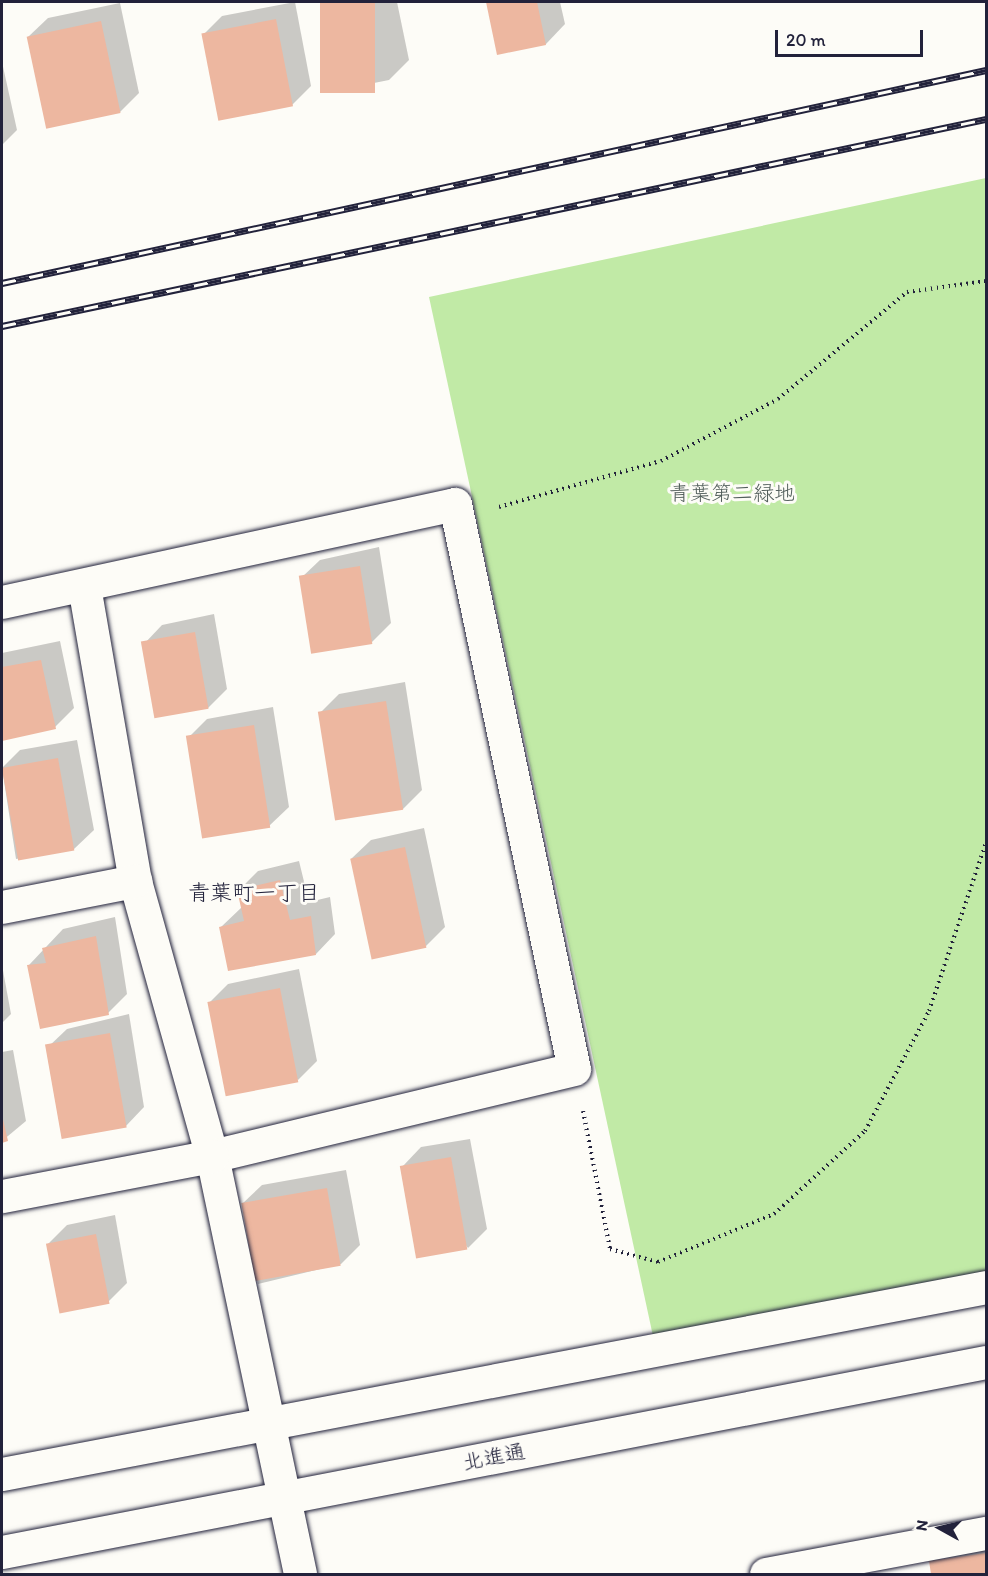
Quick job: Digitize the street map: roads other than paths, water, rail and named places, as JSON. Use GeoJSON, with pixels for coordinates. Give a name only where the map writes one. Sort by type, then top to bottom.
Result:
{"type":"FeatureCollection","features":[{"type":"Feature","properties":{"kind":"street"},"geometry":{"type":"LineString","coordinates":[[2,602],[455,504],[574,1069],[212,1156],[2,1196]]}},
{"type":"Feature","properties":{"kind":"street"},"geometry":{"type":"LineString","coordinates":[[84,586],[135,881],[212,1156],[270,1423],[300,1575]]}},
{"type":"Feature","properties":{"kind":"street"},"geometry":{"type":"LineString","coordinates":[[2,907],[135,881]]}},
{"type":"Feature","properties":{"kind":"street"},"geometry":{"type":"LineString","coordinates":[[2,1474],[987,1287]]}},
{"type":"Feature","properties":{"kind":"street","name":"北進通"},"geometry":{"type":"LineString","coordinates":[[2,1552],[987,1362]]}},
{"type":"Feature","properties":{"kind":"street"},"geometry":{"type":"LineString","coordinates":[[766,1575],[987,1533]]}},
{"type":"Feature","properties":{"kind":"railway"},"geometry":{"type":"LineString","coordinates":[[2,283],[986,70]]}},
{"type":"Feature","properties":{"kind":"railway"},"geometry":{"type":"LineString","coordinates":[[2,326],[986,119]]}},
{"type":"Feature","properties":{"kind":"district","name":"青葉町一丁目"},"geometry":{"type":"Point","coordinates":[254,893]}},
{"type":"Feature","properties":{"kind":"park label","name":"青葉第二緑地"},"geometry":{"type":"Point","coordinates":[732,493]}}]}
